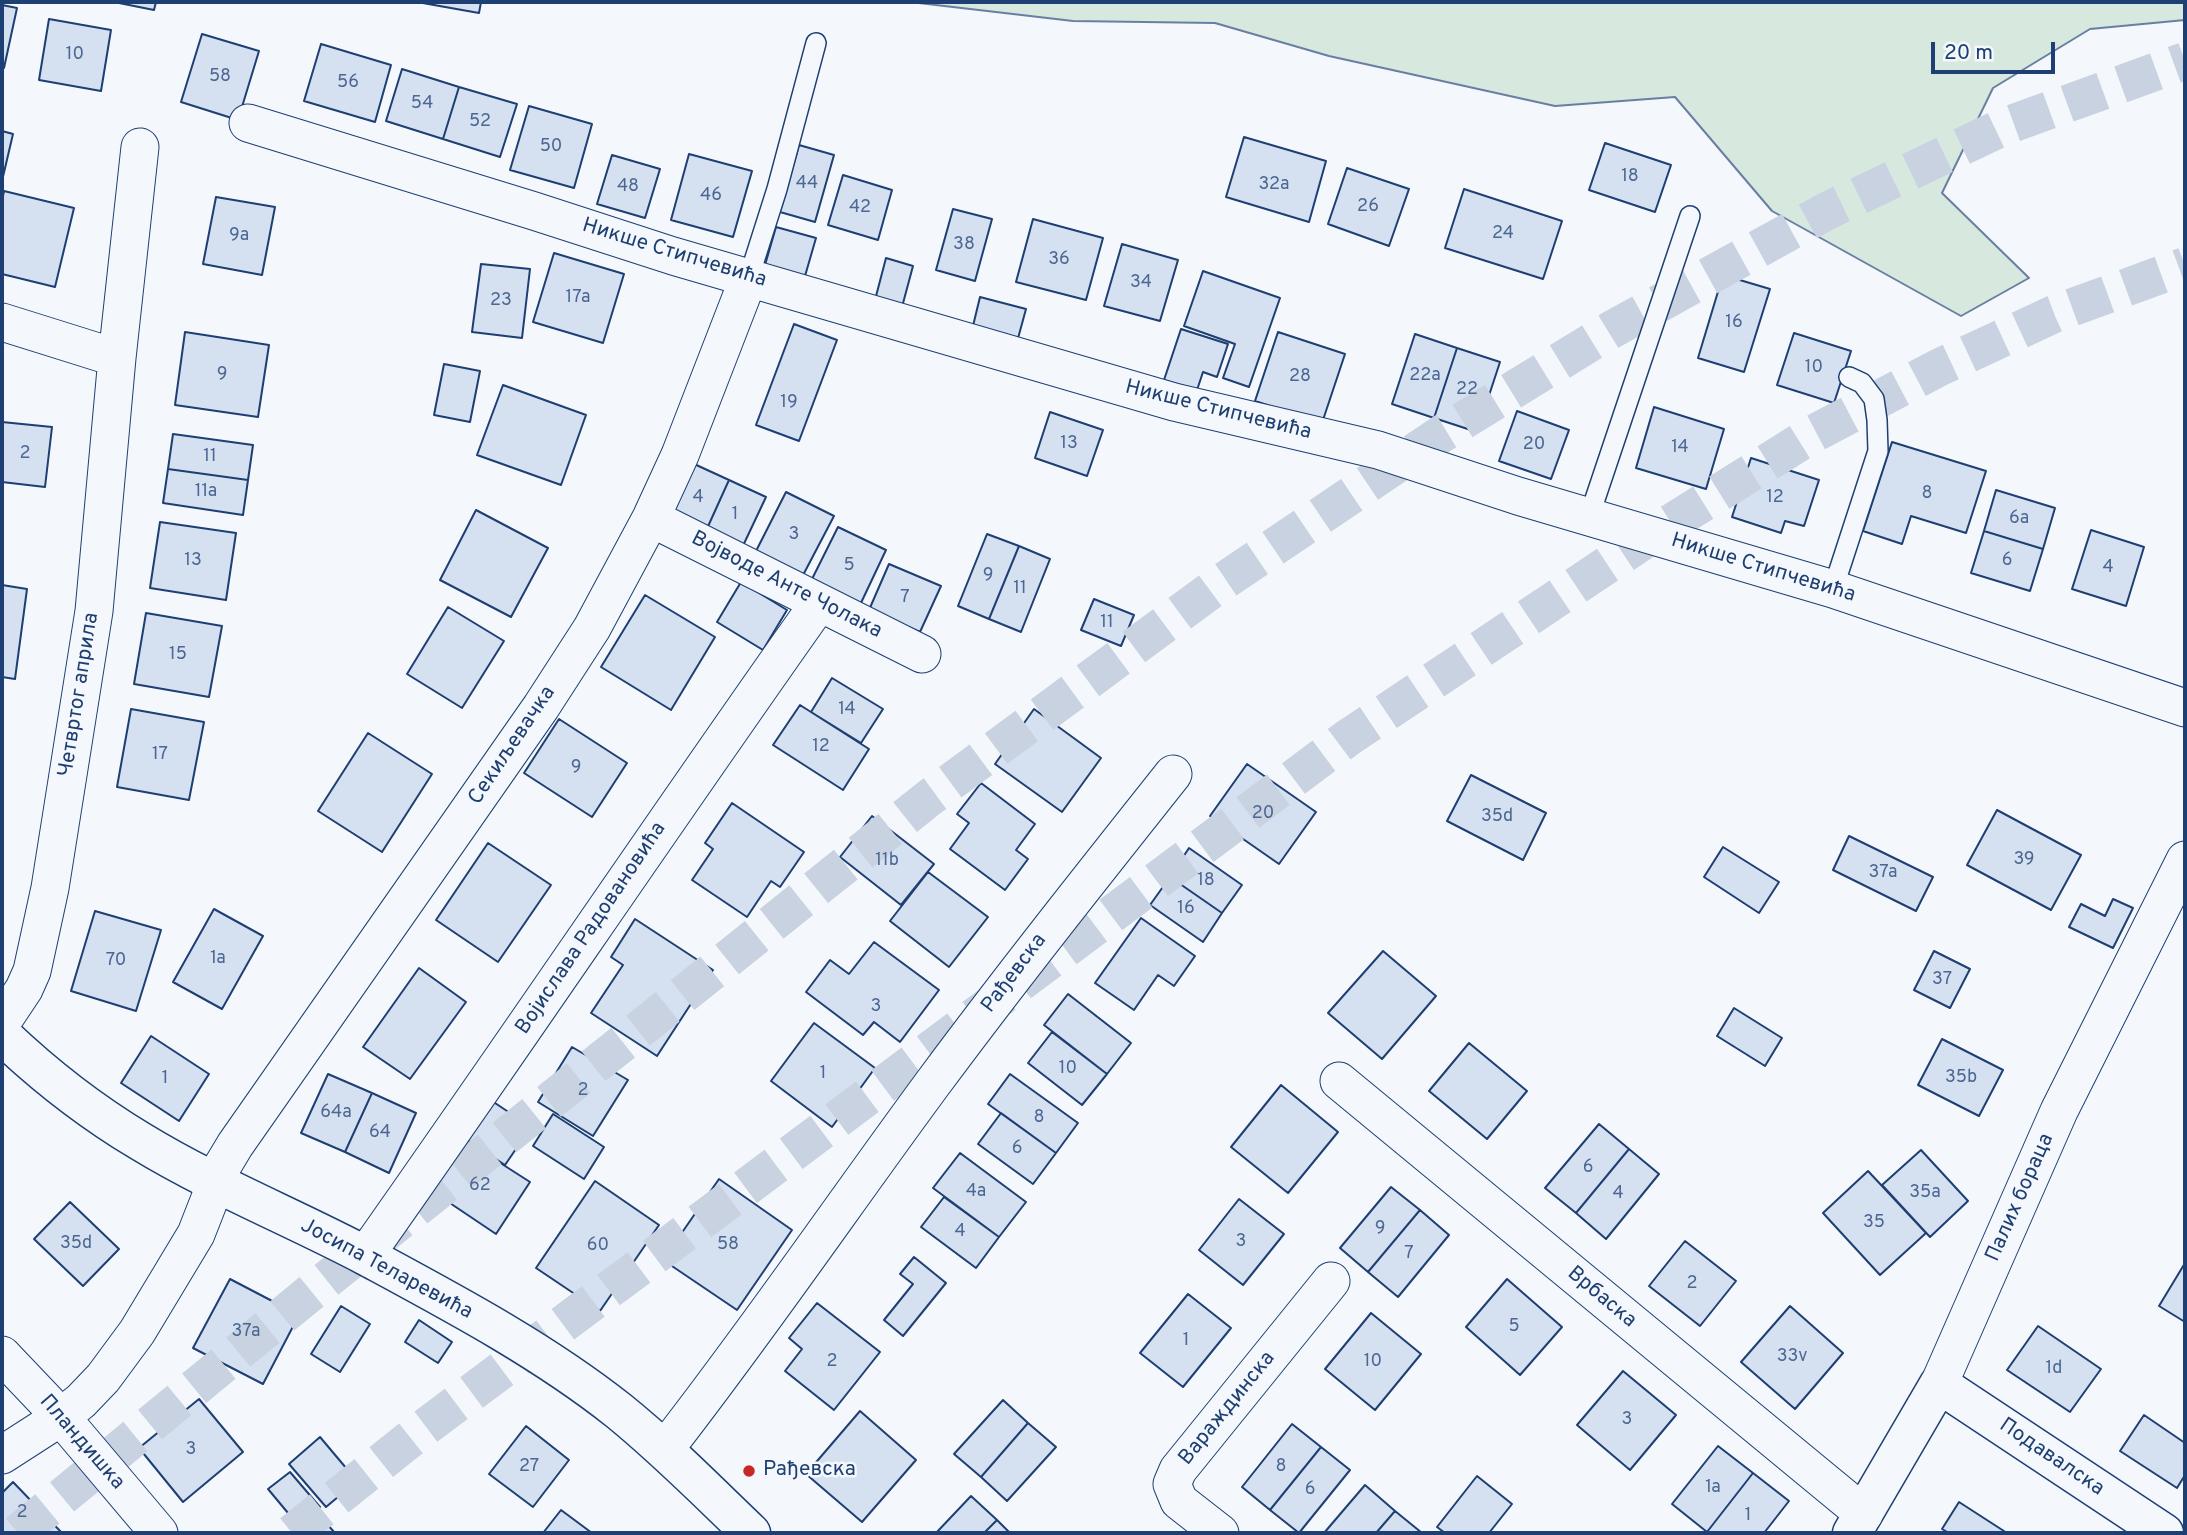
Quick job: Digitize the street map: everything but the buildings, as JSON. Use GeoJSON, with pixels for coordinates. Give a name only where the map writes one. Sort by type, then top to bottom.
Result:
{"type":"FeatureCollection","features":[{"type":"Feature","properties":{"kind":"street","name":"Никше Стипчевића"},"geometry":{"type":"LineString","coordinates":[[248,122],[673,256],[1174,402],[1377,450],[1589,517],[1833,589],[2185,708]]}},
{"type":"Feature","properties":{"kind":"street","name":"Четвртог априла"},"geometry":{"type":"LineString","coordinates":[[2,1022],[24,989],[32,971],[50,888],[94,611],[140,147]]}},
{"type":"Feature","properties":{"kind":"street","name":"Секиљевачка"},"geometry":{"type":"LineString","coordinates":[[2,1455],[81,1401],[103,1378],[137,1332],[196,1234],[216,1182],[235,1145],[541,708],[592,628],[680,455],[750,277]]}},
{"type":"Feature","properties":{"kind":"street"},"geometry":{"type":"LineString","coordinates":[[2,322],[117,358]]}},
{"type":"Feature","properties":{"kind":"street","name":"Војводе Анте Чолака"},"geometry":{"type":"LineString","coordinates":[[650,518],[922,654]]}},
{"type":"Feature","properties":{"kind":"street","name":"Војислава Радовановића"},"geometry":{"type":"LineString","coordinates":[[365,1256],[478,1096],[638,859],[819,603]]}},
{"type":"Feature","properties":{"kind":"street","name":"Рађевска"},"geometry":{"type":"LineString","coordinates":[[665,1449],[722,1376],[940,1073],[1173,774]]}},
{"type":"Feature","properties":{"kind":"street","name":"Палих бораца"},"geometry":{"type":"LineString","coordinates":[[1858,1524],[1939,1384],[2059,1111],[2185,860]]}},
{"type":"Feature","properties":{"kind":"street","name":"Јосипа Теларевића"},"geometry":{"type":"LineString","coordinates":[[2,1035],[38,1069],[140,1141],[365,1256],[485,1322],[570,1376],[665,1449],[751,1533]]}},
{"type":"Feature","properties":{"kind":"street","name":"Врбаска"},"geometry":{"type":"LineString","coordinates":[[1339,1081],[1858,1524]]}},
{"type":"Feature","properties":{"kind":"street","name":"Вараждинска"},"geometry":{"type":"LineString","coordinates":[[1220,1533],[1179,1501],[1172,1483],[1178,1470],[1331,1281]]}},
{"type":"Feature","properties":{"kind":"street","name":"Пландишка"},"geometry":{"type":"LineString","coordinates":[[2,1355],[61,1417],[159,1533]]}},
{"type":"Feature","properties":{"kind":"street","name":"Подавалска"},"geometry":{"type":"LineString","coordinates":[[1939,1384],[2164,1533]]}},
{"type":"Feature","properties":{"kind":"lane"},"geometry":{"type":"LineString","coordinates":[[750,277],[816,44]]}},
{"type":"Feature","properties":{"kind":"lane"},"geometry":{"type":"LineString","coordinates":[[1589,517],[1690,216]]}},
{"type":"Feature","properties":{"kind":"lane"},"geometry":{"type":"LineString","coordinates":[[1833,589],[1878,451],[1874,399],[1862,383],[1849,377]]}},
{"type":"Feature","properties":{"kind":"shaded area"},"geometry":{"type":"Polygon","coordinates":[[[910,2],[2185,2],[2185,20],[2090,29],[1993,88],[1942,193],[2029,278],[1961,316],[1772,211],[1675,97],[1555,106],[1329,56],[1215,23],[1073,21],[910,2]]]}},
{"type":"Feature","properties":{"kind":"tunnel"},"geometry":{"type":"LineString","coordinates":[[18,1533],[315,1289],[929,798],[1218,585],[1443,433],[1611,330],[1827,211],[2003,127],[2185,61]]}},
{"type":"Feature","properties":{"kind":"tunnel"},"geometry":{"type":"LineString","coordinates":[[292,1533],[424,1428],[1349,737],[1661,529],[1813,434],[1940,367],[2054,314],[2185,266]]}},
{"type":"Feature","properties":{"kind":"place","name":"Рађевска"},"geometry":{"type":"Point","coordinates":[749,1471]}}]}
